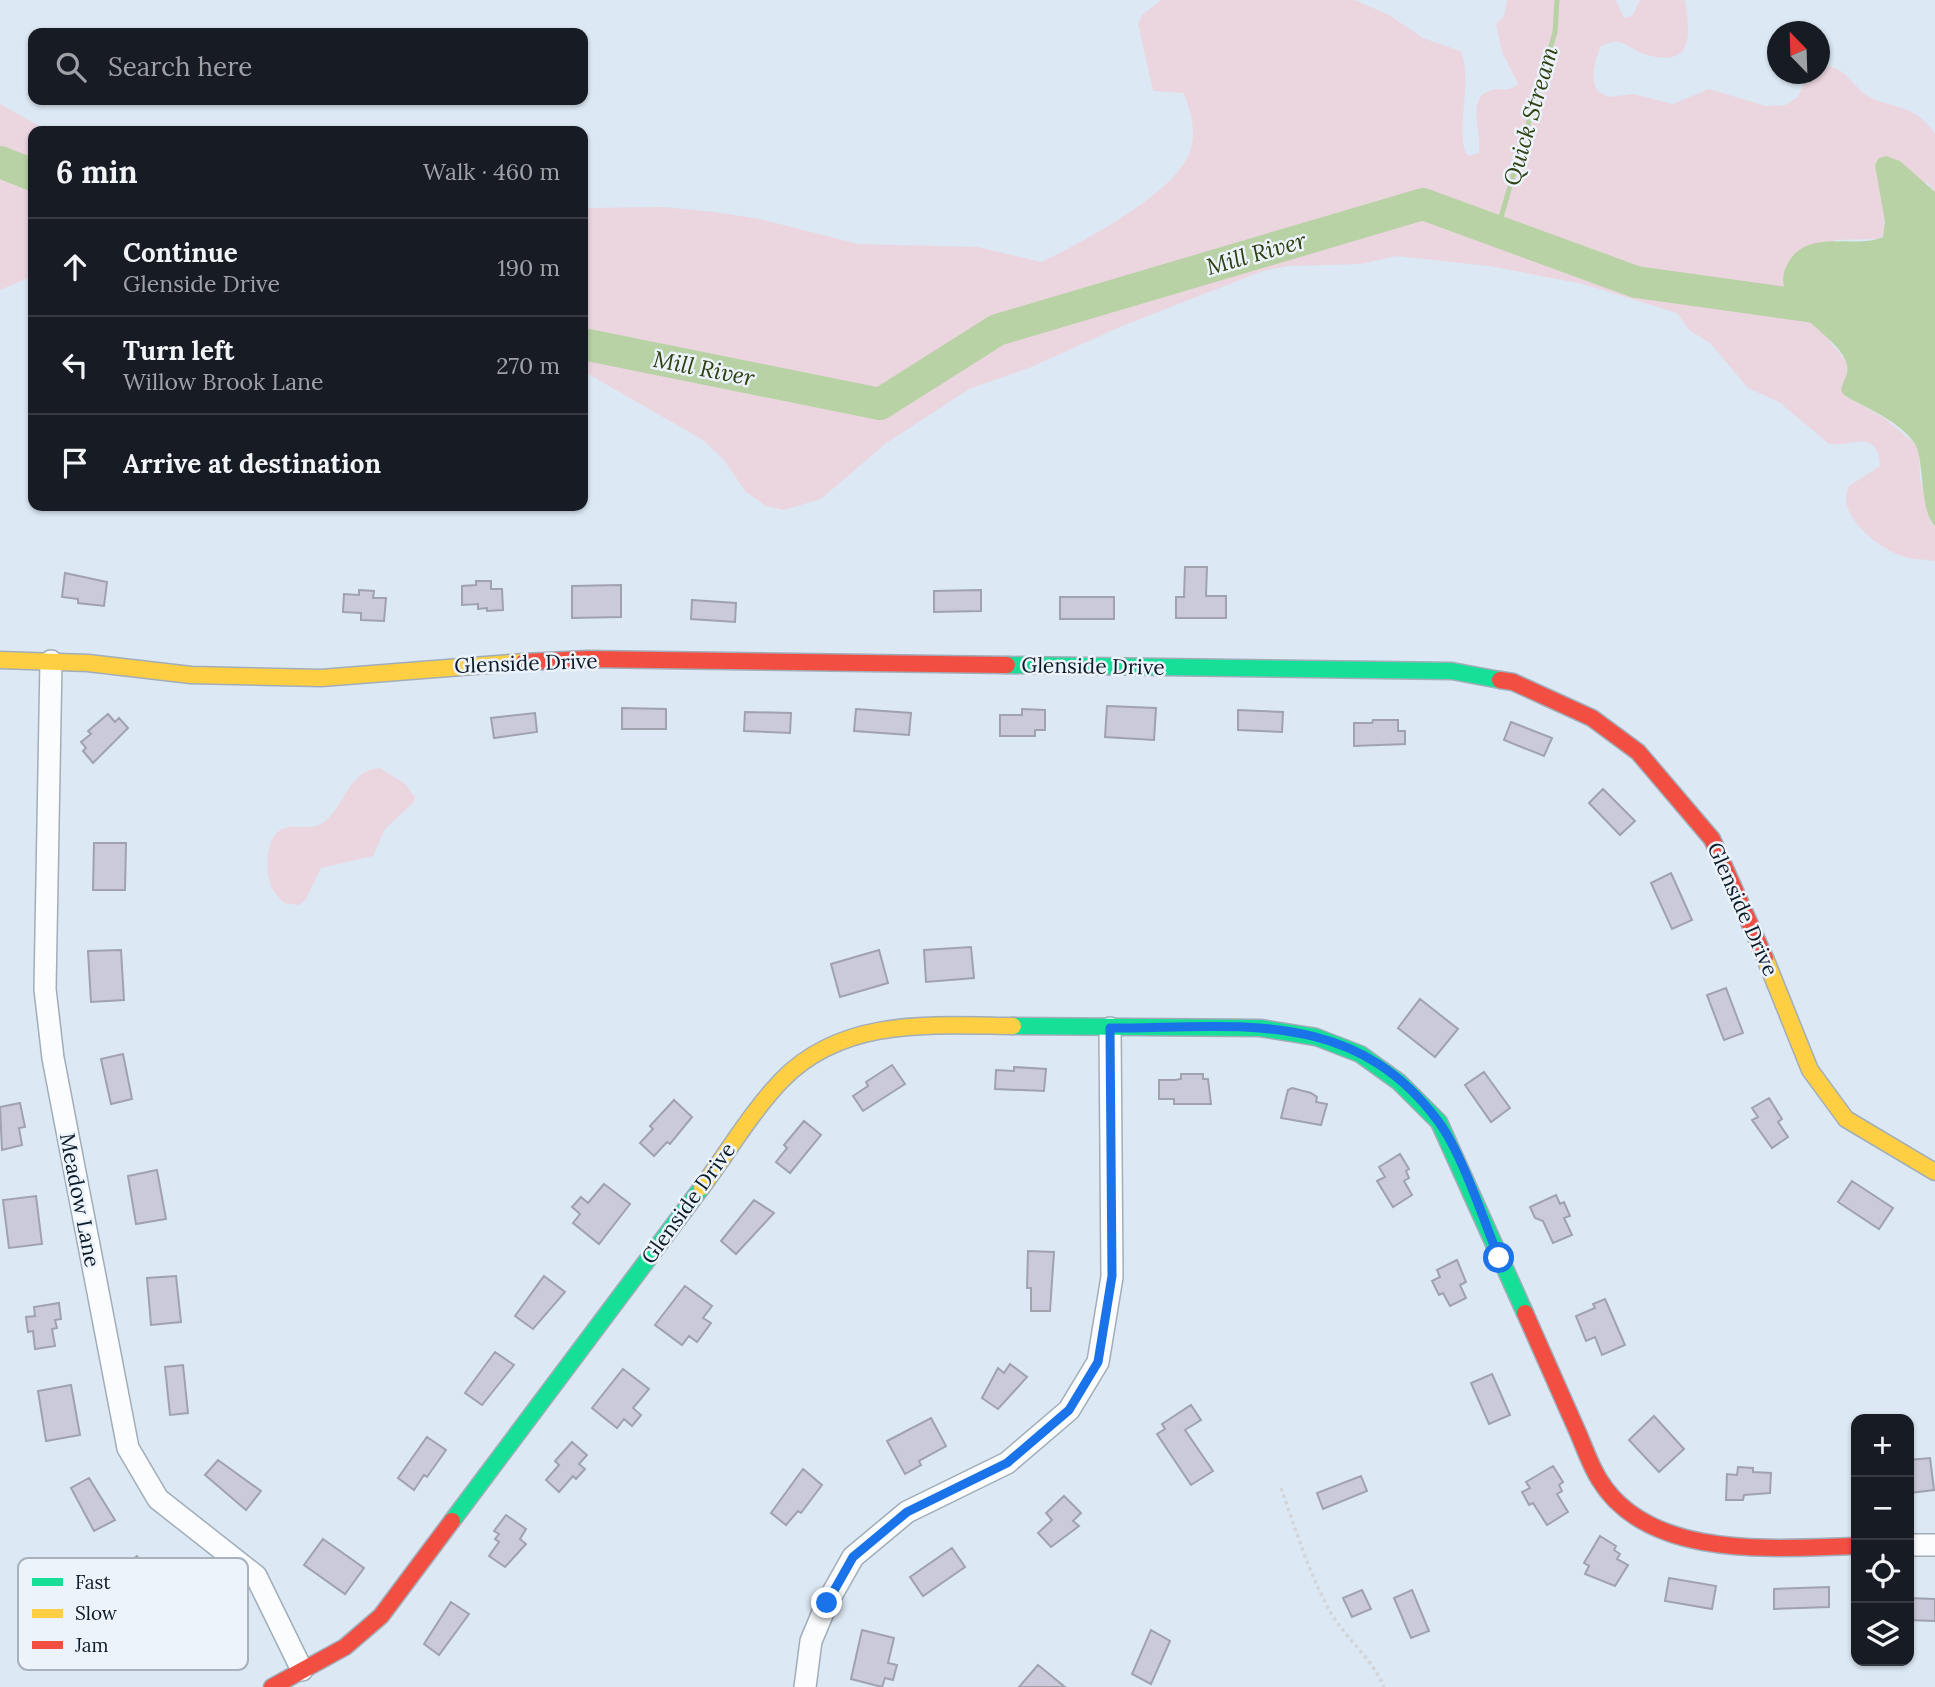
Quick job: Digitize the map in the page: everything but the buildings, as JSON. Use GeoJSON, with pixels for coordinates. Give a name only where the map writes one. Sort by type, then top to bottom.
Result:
{"type":"FeatureCollection","features":[{"type":"Feature","properties":{"kind":"street","name":"Glenside Drive"},"geometry":{"type":"LineString","coordinates":[[0,660],[51,661],[191,675],[321,678],[433,667],[587,660],[1452,671],[1513,682],[1592,718],[1638,752],[1680,798],[1712,839],[1784,1000],[1810,1070],[1846,1119],[1935,1172]]}},
{"type":"Feature","properties":{"kind":"street","name":"Meadow Lane"},"geometry":{"type":"LineString","coordinates":[[51,661],[45,989],[53,1058],[128,1448],[158,1499],[233,1558]]}},
{"type":"Feature","properties":{"kind":"street","name":"Glenside Drive"},"geometry":{"type":"LineString","coordinates":[[272,1687],[345,1647],[382,1616],[733,1141],[781,1081],[805,1059],[836,1040],[866,1031],[921,1026],[1008,1024],[1110,1028],[1260,1028],[1306,1032],[1342,1044],[1381,1065],[1409,1088],[1439,1122],[1600,1481],[1631,1512],[1668,1532],[1702,1541],[1753,1547],[1851,1546]]}},
{"type":"Feature","properties":{"kind":"street"},"geometry":{"type":"LineString","coordinates":[[805,1687],[811,1641],[827,1603],[853,1557],[907,1512],[1007,1463],[1069,1410],[1098,1362],[1112,1276],[1110,1028]]}},
{"type":"Feature","properties":{"kind":"street"},"geometry":{"type":"LineString","coordinates":[[1914,1545],[1935,1545]]}},
{"type":"Feature","properties":{"kind":"street","name":"Meadow Lane"},"geometry":{"type":"LineString","coordinates":[[248,1570],[256,1576],[302,1671]]}},
{"type":"Feature","properties":{"kind":"path"},"geometry":{"type":"LineString","coordinates":[[1281,1488],[1319,1588],[1333,1616],[1359,1646],[1384,1687]]}},
{"type":"Feature","properties":{"kind":"shaded area"},"geometry":{"type":"Polygon","coordinates":[[[1161,0],[1355,0],[1389,15],[1423,38],[1460,51],[1465,76],[1464,149],[1469,156],[1479,153],[1476,116],[1479,100],[1492,90],[1509,89],[1518,84],[1502,52],[1496,24],[1504,16],[1507,0],[1616,0],[1624,18],[1632,16],[1640,0],[1685,0],[1688,35],[1686,45],[1674,57],[1647,55],[1616,41],[1601,46],[1595,62],[1594,80],[1597,91],[1609,97],[1633,94],[1673,104],[1709,89],[1766,106],[1786,105],[1798,97],[1804,84],[1830,84],[1830,66],[1840,70],[1865,94],[1918,116],[1935,134],[1935,192],[1927,182],[1884,211],[1885,233],[1880,239],[1834,240],[1830,342],[1847,362],[1846,380],[1842,385],[1844,395],[1883,417],[1914,443],[1919,453],[1920,478],[1931,523],[1935,526],[1935,561],[1910,558],[1892,552],[1871,538],[1853,518],[1846,497],[1849,486],[1880,466],[1874,447],[1862,442],[1829,444],[1779,402],[1748,388],[1710,343],[1689,330],[1677,313],[1583,284],[1489,266],[1397,256],[1360,264],[1289,266],[1263,271],[1122,326],[1029,368],[969,389],[885,444],[821,499],[784,510],[766,506],[746,492],[723,459],[703,440],[588,374],[588,208],[664,207],[714,212],[760,219],[858,244],[978,247],[1041,262],[1123,217],[1178,171],[1188,156],[1193,140],[1191,116],[1184,93],[1153,91],[1138,24],[1142,15],[1161,0]]]}},
{"type":"Feature","properties":{"kind":"shaded area"},"geometry":{"type":"Polygon","coordinates":[[[0,104],[39,126],[28,126],[28,278],[0,290],[0,104]]]}},
{"type":"Feature","properties":{"kind":"shaded area"},"geometry":{"type":"Polygon","coordinates":[[[1886,156],[1900,161],[1935,192],[1935,526],[1924,498],[1915,444],[1901,428],[1844,395],[1841,390],[1847,375],[1847,365],[1841,353],[1792,303],[1785,289],[1784,274],[1792,257],[1801,249],[1823,242],[1883,237],[1885,222],[1875,165],[1879,158],[1886,156]]]}},
{"type":"Feature","properties":{"kind":"shaded area"},"geometry":{"type":"Polygon","coordinates":[[[380,768],[405,784],[415,797],[414,802],[385,829],[373,856],[321,868],[306,899],[299,905],[284,903],[273,890],[268,876],[269,849],[276,834],[287,827],[314,826],[324,822],[354,781],[369,770],[380,768]]]}},
{"type":"Feature","properties":{"kind":"waterway","name":"Quick Stream"},"geometry":{"type":"LineString","coordinates":[[1497,231],[1555,32],[1557,0]]}},
{"type":"Feature","properties":{"kind":"waterway","name":"Mill River"},"geometry":{"type":"LineString","coordinates":[[0,162],[28,173]]}},
{"type":"Feature","properties":{"kind":"waterway","name":"Mill River"},"geometry":{"type":"LineString","coordinates":[[588,345],[880,404],[997,330],[1423,204],[1636,282],[1836,310]]}},
{"type":"Feature","properties":{"kind":"traffic: fast"},"geometry":{"type":"LineString","coordinates":[[1007,665],[1452,671],[1500,680]]}},
{"type":"Feature","properties":{"kind":"traffic: fast"},"geometry":{"type":"LineString","coordinates":[[1013,1026],[1260,1028],[1316,1037],[1360,1054],[1399,1082],[1439,1122],[1525,1313]]}},
{"type":"Feature","properties":{"kind":"traffic: fast"},"geometry":{"type":"LineString","coordinates":[[452,1521],[702,1187]]}},
{"type":"Feature","properties":{"kind":"traffic: slow"},"geometry":{"type":"LineString","coordinates":[[0,660],[88,663],[191,675],[321,678],[524,662]]}},
{"type":"Feature","properties":{"kind":"traffic: slow"},"geometry":{"type":"LineString","coordinates":[[1765,958],[1810,1070],[1846,1119],[1935,1172]]}},
{"type":"Feature","properties":{"kind":"traffic: slow"},"geometry":{"type":"LineString","coordinates":[[702,1187],[771,1092],[806,1060],[832,1045],[890,1029],[951,1025],[1013,1026]]}},
{"type":"Feature","properties":{"kind":"traffic: jam"},"geometry":{"type":"LineString","coordinates":[[524,662],[587,659],[1007,665]]}},
{"type":"Feature","properties":{"kind":"traffic: jam"},"geometry":{"type":"LineString","coordinates":[[1500,680],[1513,682],[1592,718],[1638,752],[1712,839],[1765,958]]}},
{"type":"Feature","properties":{"kind":"traffic: jam"},"geometry":{"type":"LineString","coordinates":[[1525,1313],[1592,1466],[1621,1506],[1649,1524],[1681,1537],[1716,1544],[1789,1548],[1851,1546]]}},
{"type":"Feature","properties":{"kind":"traffic: jam"},"geometry":{"type":"LineString","coordinates":[[272,1687],[345,1647],[381,1616],[452,1521]]}},
{"type":"Feature","properties":{"kind":"route"},"geometry":{"type":"LineString","coordinates":[[827,1603],[853,1557],[907,1512],[1007,1463],[1069,1410],[1098,1362],[1112,1276],[1109,1178],[1110,1028],[1260,1028],[1306,1032],[1342,1044],[1381,1065],[1409,1088],[1439,1122],[1499,1258]]}}]}
